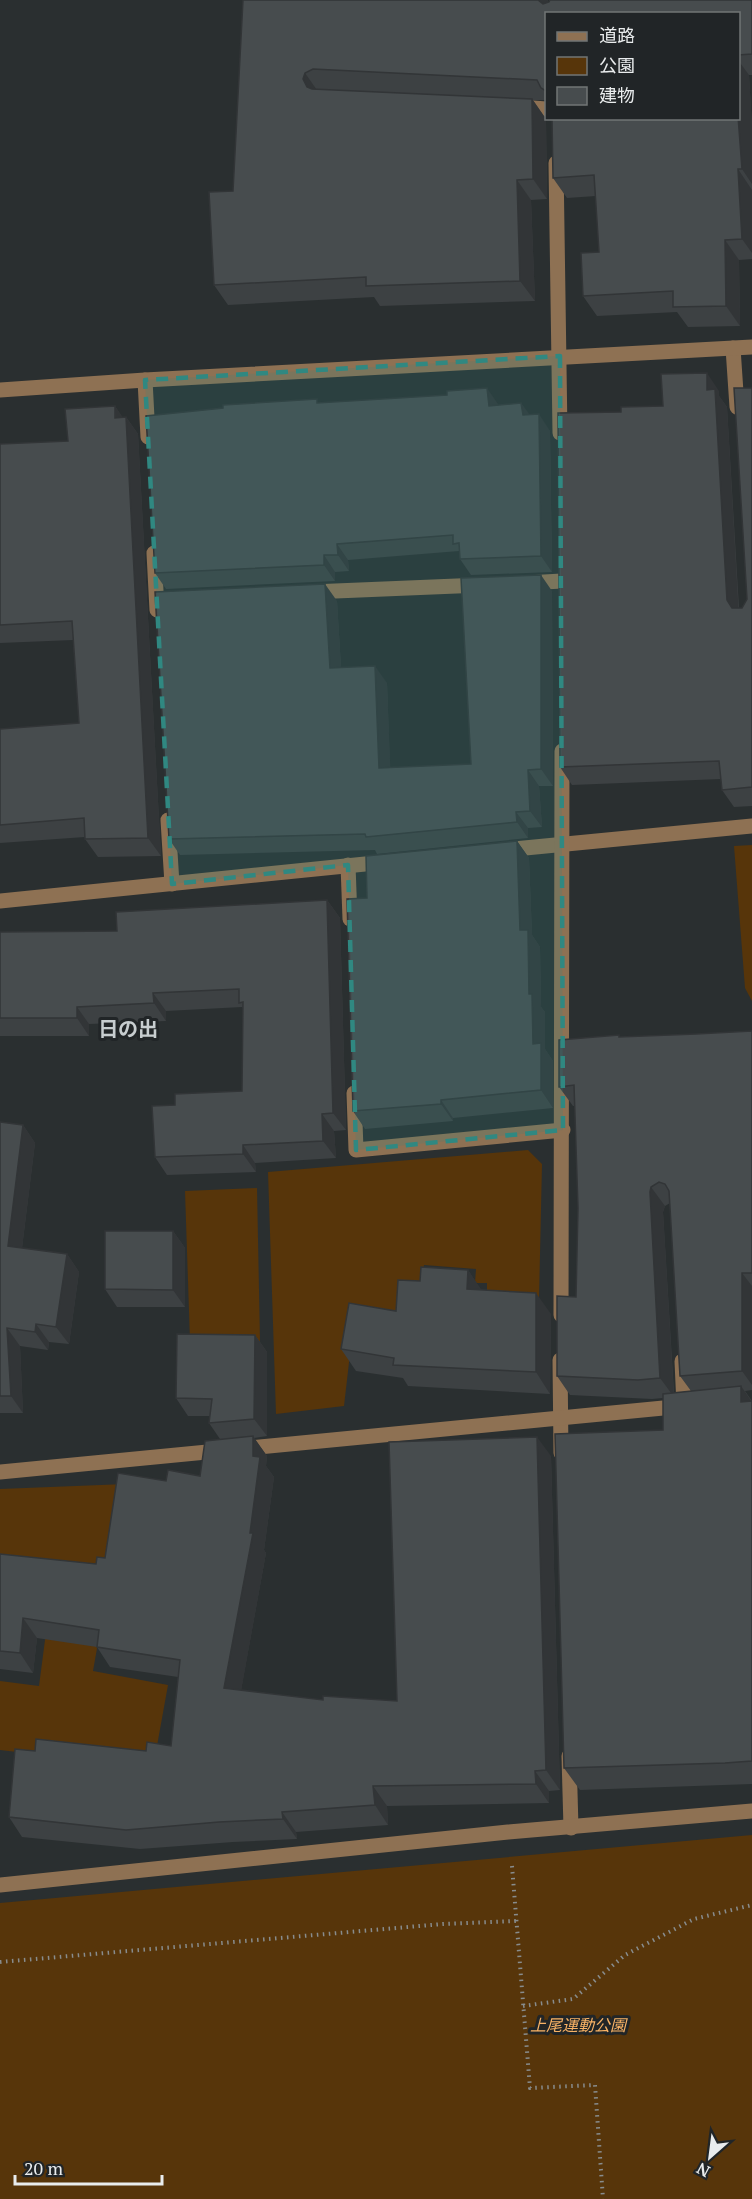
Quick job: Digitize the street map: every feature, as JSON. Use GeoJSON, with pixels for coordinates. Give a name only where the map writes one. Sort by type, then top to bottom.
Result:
{"type":"FeatureCollection","features":[{"type":"Feature","properties":{"kind":"street"},"geometry":{"type":"LineString","coordinates":[[500,106],[545,109]]}},
{"type":"Feature","properties":{"kind":"street"},"geometry":{"type":"LineString","coordinates":[[556,142],[561,451]]}},
{"type":"Feature","properties":{"kind":"street"},"geometry":{"type":"LineString","coordinates":[[0,390],[560,356],[752,347]]}},
{"type":"Feature","properties":{"kind":"street"},"geometry":{"type":"LineString","coordinates":[[733,348],[737,418]]}},
{"type":"Feature","properties":{"kind":"street"},"geometry":{"type":"LineString","coordinates":[[145,380],[149,449]]}},
{"type":"Feature","properties":{"kind":"street"},"geometry":{"type":"LineString","coordinates":[[154,542],[163,599],[158,623]]}},
{"type":"Feature","properties":{"kind":"street"},"geometry":{"type":"LineString","coordinates":[[514,583],[562,581]]}},
{"type":"Feature","properties":{"kind":"street"},"geometry":{"type":"LineString","coordinates":[[300,593],[491,584]]}},
{"type":"Feature","properties":{"kind":"street"},"geometry":{"type":"LineString","coordinates":[[561,1465],[562,737]]}},
{"type":"Feature","properties":{"kind":"street"},"geometry":{"type":"LineString","coordinates":[[167,801],[172,884]]}},
{"type":"Feature","properties":{"kind":"street"},"geometry":{"type":"LineString","coordinates":[[491,851],[752,826]]}},
{"type":"Feature","properties":{"kind":"street"},"geometry":{"type":"LineString","coordinates":[[0,901],[396,861]]}},
{"type":"Feature","properties":{"kind":"street"},"geometry":{"type":"LineString","coordinates":[[348,866],[350,937]]}},
{"type":"Feature","properties":{"kind":"street"},"geometry":{"type":"LineString","coordinates":[[354,1079],[356,1150],[562,1130]]}},
{"type":"Feature","properties":{"kind":"street"},"geometry":{"type":"LineString","coordinates":[[0,1472],[690,1405],[681,1348]]}},
{"type":"Feature","properties":{"kind":"street"},"geometry":{"type":"LineString","coordinates":[[569,1746],[571,1828]]}},
{"type":"Feature","properties":{"kind":"street"},"geometry":{"type":"LineString","coordinates":[[0,1885],[508,1832],[752,1811]]}},
{"type":"Feature","properties":{"kind":"path"},"geometry":{"type":"LineString","coordinates":[[508,1832],[530,2088],[595,2085],[603,2199]]}},
{"type":"Feature","properties":{"kind":"path"},"geometry":{"type":"LineString","coordinates":[[523,2006],[573,1999],[625,1955],[694,1919],[752,1905]]}},
{"type":"Feature","properties":{"kind":"path"},"geometry":{"type":"LineString","coordinates":[[0,1962],[431,1925],[517,1921]]}},
{"type":"Feature","properties":{"kind":"highlighted area"},"geometry":{"type":"Polygon","coordinates":[[[560,356],[563,1130],[356,1150],[348,865],[172,884],[145,380],[560,356]]]}},
{"type":"Feature","properties":{"kind":"green space"},"geometry":{"type":"Polygon","coordinates":[[[752,845],[752,1001],[745,988],[734,846],[752,845]]]}},
{"type":"Feature","properties":{"kind":"green space"},"geometry":{"type":"Polygon","coordinates":[[[528,1150],[542,1164],[539,1300],[487,1300],[487,1283],[475,1283],[476,1269],[424,1265],[422,1291],[403,1322],[354,1319],[344,1406],[276,1414],[268,1172],[528,1150]]]}},
{"type":"Feature","properties":{"kind":"green space"},"geometry":{"type":"Polygon","coordinates":[[[257,1188],[260,1341],[190,1341],[185,1191],[257,1188]]]}},
{"type":"Feature","properties":{"kind":"green space"},"geometry":{"type":"Polygon","coordinates":[[[126,1484],[93,1671],[168,1685],[153,1768],[0,1750],[0,1681],[39,1686],[54,1571],[0,1562],[0,1489],[126,1484]]]}},
{"type":"Feature","properties":{"kind":"green space","name":"上尾運動公園"},"geometry":{"type":"Polygon","coordinates":[[[752,1835],[752,2199],[0,2199],[0,1903],[752,1835]]]}},
{"type":"Feature","properties":{"kind":"building"},"geometry":{"type":"Polygon","coordinates":[[[243,0],[538,0],[543,4],[550,0],[752,0],[752,54],[740,55],[740,12],[545,12],[545,90],[537,80],[313,69],[305,73],[303,79],[307,87],[312,89],[532,99],[533,179],[517,180],[520,281],[366,286],[366,277],[214,285],[209,192],[233,191],[243,0]]]}},
{"type":"Feature","properties":{"kind":"building"},"geometry":{"type":"Polygon","coordinates":[[[552,120],[738,120],[742,169],[738,169],[742,239],[725,240],[726,306],[673,307],[673,291],[583,296],[581,253],[599,252],[594,175],[553,178],[552,120]]]}},
{"type":"Feature","properties":{"kind":"building"},"geometry":{"type":"Polygon","coordinates":[[[707,373],[707,390],[715,389],[727,600],[732,608],[742,608],[747,599],[734,388],[752,388],[752,787],[722,790],[719,761],[560,767],[558,413],[621,412],[621,407],[663,406],[661,374],[707,373]]]}},
{"type":"Feature","properties":{"kind":"building"},"geometry":{"type":"Polygon","coordinates":[[[487,388],[489,406],[521,403],[523,415],[539,414],[541,556],[460,559],[459,543],[453,544],[453,535],[337,544],[338,555],[324,555],[324,565],[155,573],[146,416],[223,408],[223,405],[317,399],[317,403],[447,395],[447,391],[487,388]]]}},
{"type":"Feature","properties":{"kind":"building"},"geometry":{"type":"Polygon","coordinates":[[[115,406],[115,418],[126,417],[148,838],[85,839],[84,818],[0,825],[0,729],[79,723],[72,621],[0,625],[0,444],[68,441],[65,409],[115,406]]]}},
{"type":"Feature","properties":{"kind":"building"},"geometry":{"type":"Polygon","coordinates":[[[541,575],[541,769],[528,770],[530,811],[516,812],[517,822],[366,837],[365,834],[169,839],[155,592],[325,584],[330,668],[375,666],[379,768],[471,764],[461,578],[541,575]]]}},
{"type":"Feature","properties":{"kind":"building"},"geometry":{"type":"Polygon","coordinates":[[[517,841],[520,930],[528,930],[529,994],[532,994],[533,1044],[541,1043],[541,1090],[441,1100],[441,1104],[353,1111],[347,899],[367,898],[366,856],[517,841]]]}},
{"type":"Feature","properties":{"kind":"building"},"geometry":{"type":"Polygon","coordinates":[[[327,900],[333,1113],[322,1114],[323,1141],[243,1145],[243,1154],[155,1157],[152,1106],[175,1105],[175,1094],[242,1091],[243,1002],[239,1003],[239,989],[153,993],[154,1003],[77,1007],[77,1018],[0,1018],[0,932],[117,931],[116,912],[327,900]]]}},
{"type":"Feature","properties":{"kind":"building"},"geometry":{"type":"Polygon","coordinates":[[[752,1031],[752,1273],[742,1273],[742,1371],[680,1376],[669,1191],[665,1184],[659,1182],[651,1187],[650,1192],[660,1378],[638,1380],[557,1376],[557,1296],[576,1297],[578,1208],[574,1085],[559,1087],[559,1040],[619,1035],[619,1037],[752,1031]]]}},
{"type":"Feature","properties":{"kind":"building"},"geometry":{"type":"Polygon","coordinates":[[[0,1122],[23,1125],[8,1246],[67,1254],[56,1327],[36,1324],[35,1332],[7,1328],[11,1396],[0,1396],[0,1122]]]}},
{"type":"Feature","properties":{"kind":"building"},"geometry":{"type":"Polygon","coordinates":[[[105,1231],[173,1231],[173,1290],[105,1289],[105,1231]]]}},
{"type":"Feature","properties":{"kind":"building"},"geometry":{"type":"Polygon","coordinates":[[[421,1267],[468,1270],[467,1289],[536,1293],[536,1372],[393,1365],[394,1358],[341,1349],[349,1303],[396,1311],[398,1280],[420,1281],[421,1267]]]}},
{"type":"Feature","properties":{"kind":"building"},"geometry":{"type":"Polygon","coordinates":[[[177,1334],[255,1335],[254,1419],[209,1423],[212,1399],[176,1398],[177,1334]]]}},
{"type":"Feature","properties":{"kind":"building"},"geometry":{"type":"Polygon","coordinates":[[[741,1386],[741,1402],[752,1401],[752,1761],[564,1768],[555,1434],[663,1430],[663,1394],[741,1386]]]}},
{"type":"Feature","properties":{"kind":"building"},"geometry":{"type":"Polygon","coordinates":[[[253,1436],[253,1456],[260,1457],[250,1533],[253,1533],[224,1688],[323,1700],[323,1696],[397,1701],[389,1442],[537,1437],[546,1770],[535,1771],[536,1784],[373,1786],[375,1805],[282,1812],[283,1819],[126,1830],[9,1817],[15,1749],[35,1751],[36,1739],[146,1751],[147,1742],[171,1746],[180,1660],[97,1647],[99,1630],[23,1618],[20,1653],[0,1651],[0,1554],[96,1564],[97,1557],[105,1558],[118,1473],[166,1481],[168,1470],[200,1476],[205,1441],[253,1436]]]}},
{"type":"Feature","properties":{"kind":"district","name":"日の出"},"geometry":{"type":"Point","coordinates":[128,1028]}}]}
